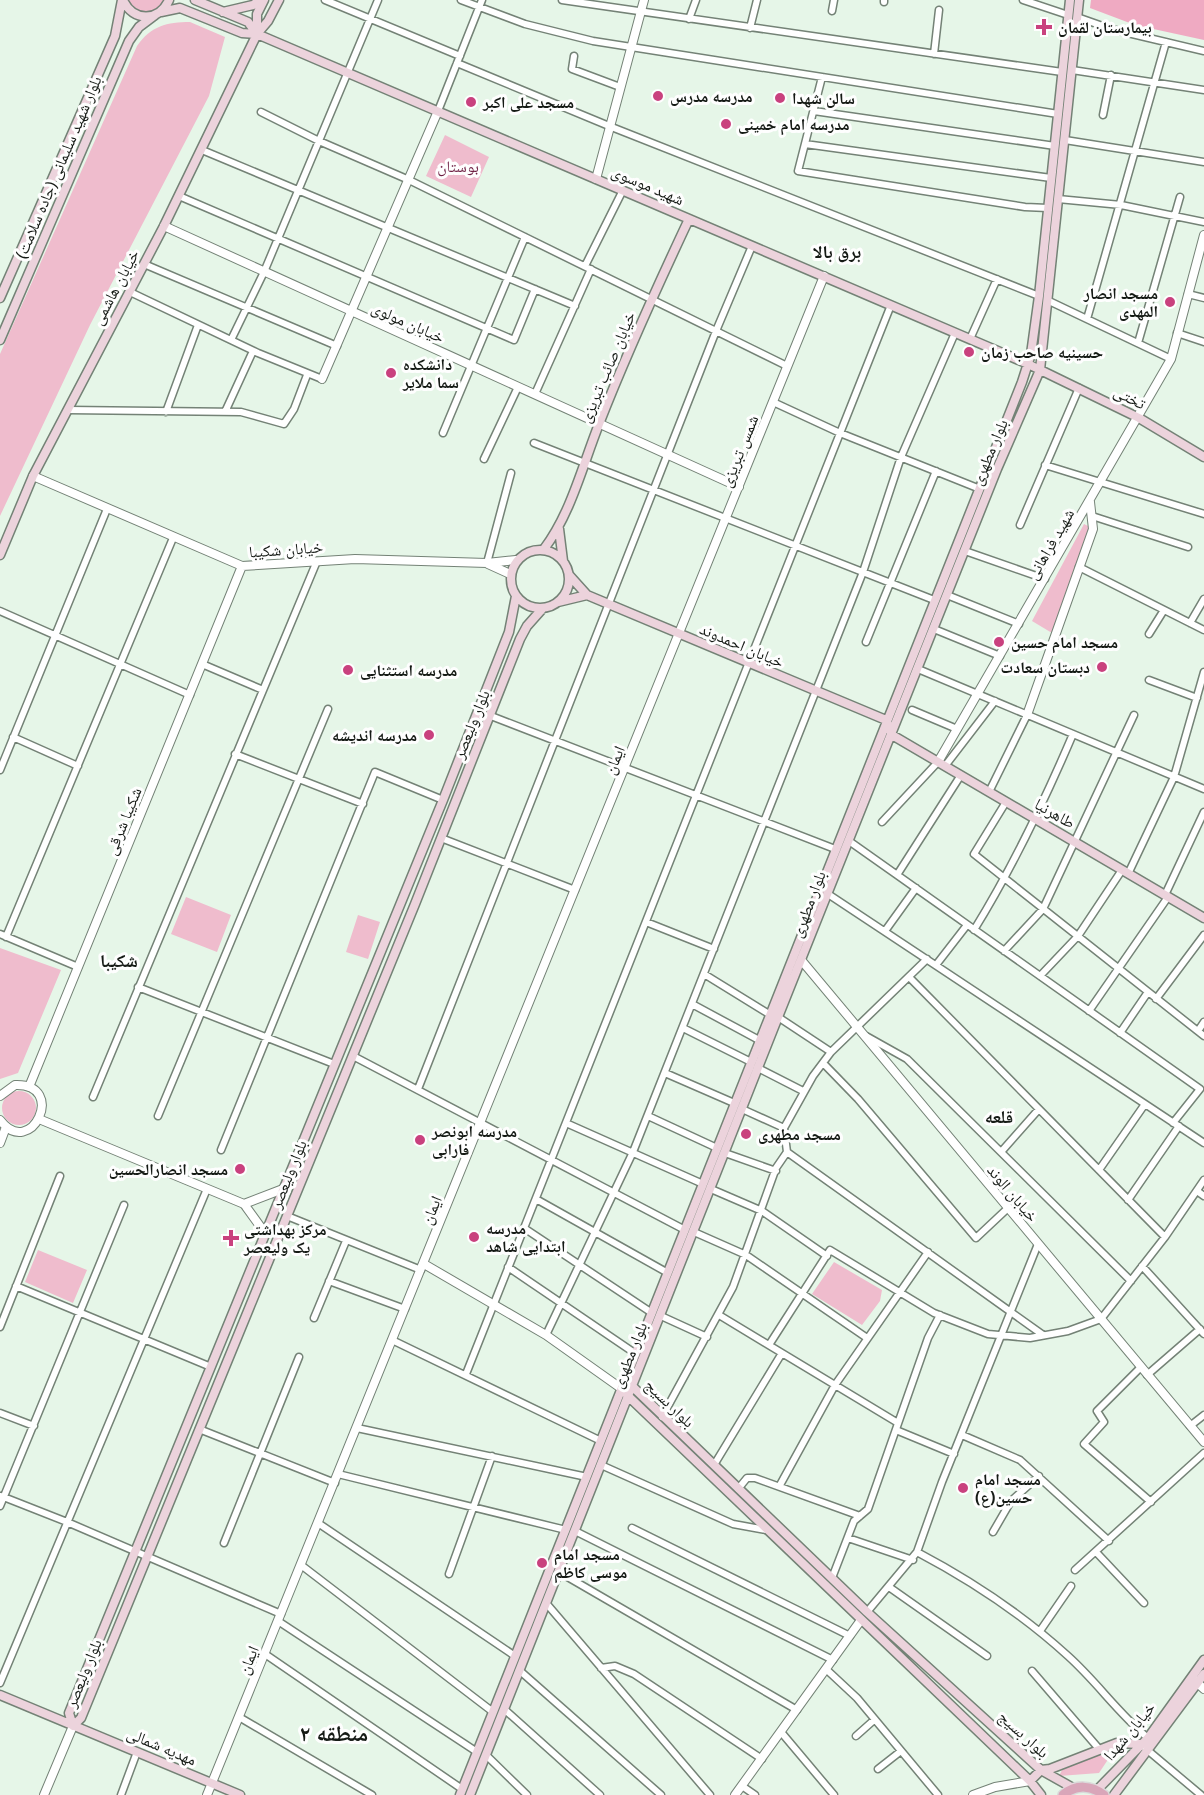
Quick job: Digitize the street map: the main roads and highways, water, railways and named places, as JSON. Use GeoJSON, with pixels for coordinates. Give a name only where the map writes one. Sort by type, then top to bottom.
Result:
{"type":"FeatureCollection","features":[{"type":"Feature","properties":{"kind":"main road"},"geometry":{"type":"LineString","coordinates":[[122,0],[137,15],[180,8],[242,33],[256,34]]}},
{"type":"Feature","properties":{"kind":"main road","name":"بلوار شهید سلیمانی (جاده سلامت)"},"geometry":{"type":"LineString","coordinates":[[0,298],[115,36],[122,0]]}},
{"type":"Feature","properties":{"kind":"main road","name":"بلوار شهید سلیمانی (جاده سلامت)"},"geometry":{"type":"LineString","coordinates":[[0,340],[129,41],[139,27],[158,13],[169,0]]}},
{"type":"Feature","properties":{"kind":"main road"},"geometry":{"type":"LineString","coordinates":[[195,0],[248,22],[256,34]]}},
{"type":"Feature","properties":{"kind":"main road"},"geometry":{"type":"LineString","coordinates":[[223,12],[260,0]]}},
{"type":"Feature","properties":{"kind":"main road"},"geometry":{"type":"LineString","coordinates":[[256,34],[257,14],[264,0]]}},
{"type":"Feature","properties":{"kind":"main road"},"geometry":{"type":"LineString","coordinates":[[256,34],[268,21],[279,0]]}},
{"type":"Feature","properties":{"kind":"main road","name":"بلوار مطهری"},"geometry":{"type":"LineString","coordinates":[[1070,0],[1073,16]]}},
{"type":"Feature","properties":{"kind":"main road","name":"بلوار مطهری"},"geometry":{"type":"LineString","coordinates":[[461,1792],[504,1708],[559,1572],[587,1477],[636,1354],[656,1315],[707,1186],[738,1106],[759,1040],[802,961],[947,595],[1040,370],[1065,140],[1067,71],[1073,16],[1079,0]]}},
{"type":"Feature","properties":{"kind":"main road","name":"شهید موسوی"},"geometry":{"type":"LineString","coordinates":[[256,34],[1040,370]]}},
{"type":"Feature","properties":{"kind":"main road","name":"خیابان هاشمی"},"geometry":{"type":"LineString","coordinates":[[0,555],[33,476],[164,226],[256,34]]}},
{"type":"Feature","properties":{"kind":"main road","name":"بلوار مطهری"},"geometry":{"type":"LineString","coordinates":[[738,1106],[758,1068],[773,1016],[835,849],[1028,364],[1039,296],[1058,114],[1067,71]]}},
{"type":"Feature","properties":{"kind":"main road","name":"خیابان صائب تبریزی"},"geometry":{"type":"LineString","coordinates":[[559,529],[599,423],[651,299],[689,219]]}},
{"type":"Feature","properties":{"kind":"main road","name":"تختی"},"geometry":{"type":"LineString","coordinates":[[1040,370],[1139,418],[1204,457]]}},
{"type":"Feature","properties":{"kind":"main road"},"geometry":{"type":"LineString","coordinates":[[544,549],[559,529]]}},
{"type":"Feature","properties":{"kind":"main road"},"geometry":{"type":"LineString","coordinates":[[559,529],[563,561],[569,575],[587,596],[557,602],[543,608],[528,606],[516,596],[510,574],[516,560],[529,551],[544,549],[551,551],[563,561]]}},
{"type":"Feature","properties":{"kind":"main road"},"geometry":{"type":"LineString","coordinates":[[557,602],[567,590],[569,575]]}},
{"type":"Feature","properties":{"kind":"main road","name":"بلوار ولیعصر"},"geometry":{"type":"LineString","coordinates":[[516,596],[509,632],[443,800],[69,1713],[73,1726],[81,1718],[146,1555],[353,1056],[520,639],[527,626],[543,608]]}},
{"type":"Feature","properties":{"kind":"main road","name":"خیابان احمدوند"},"geometry":{"type":"LineString","coordinates":[[587,596],[886,720]]}},
{"type":"Feature","properties":{"kind":"main road"},"geometry":{"type":"LineString","coordinates":[[886,720],[892,735]]}},
{"type":"Feature","properties":{"kind":"main road","name":"طاهرنیا"},"geometry":{"type":"LineString","coordinates":[[892,735],[1125,872],[1203,915]]}},
{"type":"Feature","properties":{"kind":"main road"},"geometry":{"type":"LineString","coordinates":[[334,1064],[353,1056]]}},
{"type":"Feature","properties":{"kind":"main road","name":"بلوار مطهری"},"geometry":{"type":"LineString","coordinates":[[470,1795],[493,1712],[570,1530],[601,1466],[633,1387],[668,1273],[689,1231]]}},
{"type":"Feature","properties":{"kind":"main road","name":"بلوار بسیج"},"geometry":{"type":"LineString","coordinates":[[1041,1795],[1030,1781],[628,1398],[622,1389],[633,1387],[867,1611],[1041,1770],[1073,1788]]}},
{"type":"Feature","properties":{"kind":"main road"},"geometry":{"type":"LineString","coordinates":[[861,1620],[867,1611]]}},
{"type":"Feature","properties":{"kind":"main road","name":"خیابان شهدا"},"geometry":{"type":"LineString","coordinates":[[1114,1795],[1149,1752],[1204,1660]]}},
{"type":"Feature","properties":{"kind":"main road","name":"خیابان شهدا"},"geometry":{"type":"LineString","coordinates":[[1100,1792],[1193,1679],[1204,1674]]}},
{"type":"Feature","properties":{"kind":"main road","name":"مهدیه شمالی"},"geometry":{"type":"LineString","coordinates":[[0,1695],[240,1795]]}},
{"type":"Feature","properties":{"kind":"main road"},"geometry":{"type":"LineString","coordinates":[[1030,1781],[1041,1770],[1050,1769],[1117,1743],[1144,1741]]}},
{"type":"Feature","properties":{"kind":"main road"},"geometry":{"type":"LineString","coordinates":[[1063,1795],[1073,1788],[1089,1787],[1100,1792]]}},
{"type":"Feature","properties":{"kind":"place","name":"بیمارستان لقمان"},"geometry":{"type":"Point","coordinates":[1044,27]}},
{"type":"Feature","properties":{"kind":"place","name":"مدرسه مدرس"},"geometry":{"type":"Point","coordinates":[658,96]}},
{"type":"Feature","properties":{"kind":"place","name":"سالن شهدا"},"geometry":{"type":"Point","coordinates":[780,98]}},
{"type":"Feature","properties":{"kind":"place","name":"مسجد علی اکبر"},"geometry":{"type":"Point","coordinates":[471,102]}},
{"type":"Feature","properties":{"kind":"place","name":"مدرسه امام خمینی"},"geometry":{"type":"Point","coordinates":[726,124]}},
{"type":"Feature","properties":{"kind":"place","name":"مسجد انصار المهدی"},"geometry":{"type":"Point","coordinates":[1170,302]}},
{"type":"Feature","properties":{"kind":"place","name":"حسینیه صاحب زمان"},"geometry":{"type":"Point","coordinates":[969,352]}},
{"type":"Feature","properties":{"kind":"place","name":"دانشکده سما ملایر"},"geometry":{"type":"Point","coordinates":[391,373]}},
{"type":"Feature","properties":{"kind":"place","name":"مسجد امام حسین"},"geometry":{"type":"Point","coordinates":[999,642]}},
{"type":"Feature","properties":{"kind":"place","name":"دبستان سعادت"},"geometry":{"type":"Point","coordinates":[1102,667]}},
{"type":"Feature","properties":{"kind":"place","name":"مدرسه استثنایی"},"geometry":{"type":"Point","coordinates":[348,670]}},
{"type":"Feature","properties":{"kind":"place","name":"مدرسه اندیشه"},"geometry":{"type":"Point","coordinates":[429,735]}},
{"type":"Feature","properties":{"kind":"place","name":"مسجد مطهری"},"geometry":{"type":"Point","coordinates":[746,1134]}},
{"type":"Feature","properties":{"kind":"place","name":"مدرسه ابونصر فارابی"},"geometry":{"type":"Point","coordinates":[420,1140]}},
{"type":"Feature","properties":{"kind":"place","name":"مسجد انصارالحسین"},"geometry":{"type":"Point","coordinates":[240,1169]}},
{"type":"Feature","properties":{"kind":"place","name":"مدرسه ابتدایی شاهد"},"geometry":{"type":"Point","coordinates":[474,1237]}},
{"type":"Feature","properties":{"kind":"place","name":"مرکز بهداشتی یک ولیعصر"},"geometry":{"type":"Point","coordinates":[231,1238]}},
{"type":"Feature","properties":{"kind":"place","name":"مسجد امام حسین(ع)"},"geometry":{"type":"Point","coordinates":[963,1488]}},
{"type":"Feature","properties":{"kind":"place","name":"مسجد امام موسی کاظم"},"geometry":{"type":"Point","coordinates":[542,1563]}},
{"type":"Feature","properties":{"kind":"district","name":"برق بالا"},"geometry":{"type":"Point","coordinates":[837,252]}},
{"type":"Feature","properties":{"kind":"district","name":"شکیبا"},"geometry":{"type":"Point","coordinates":[119,961]}},
{"type":"Feature","properties":{"kind":"district","name":"قلعه"},"geometry":{"type":"Point","coordinates":[999,1117]}},
{"type":"Feature","properties":{"kind":"district","name":"منطقه ۲"},"geometry":{"type":"Point","coordinates":[334,1733]}},
{"type":"Feature","properties":{"kind":"park label","name":"بوستان"},"geometry":{"type":"Point","coordinates":[458,166]}}]}
